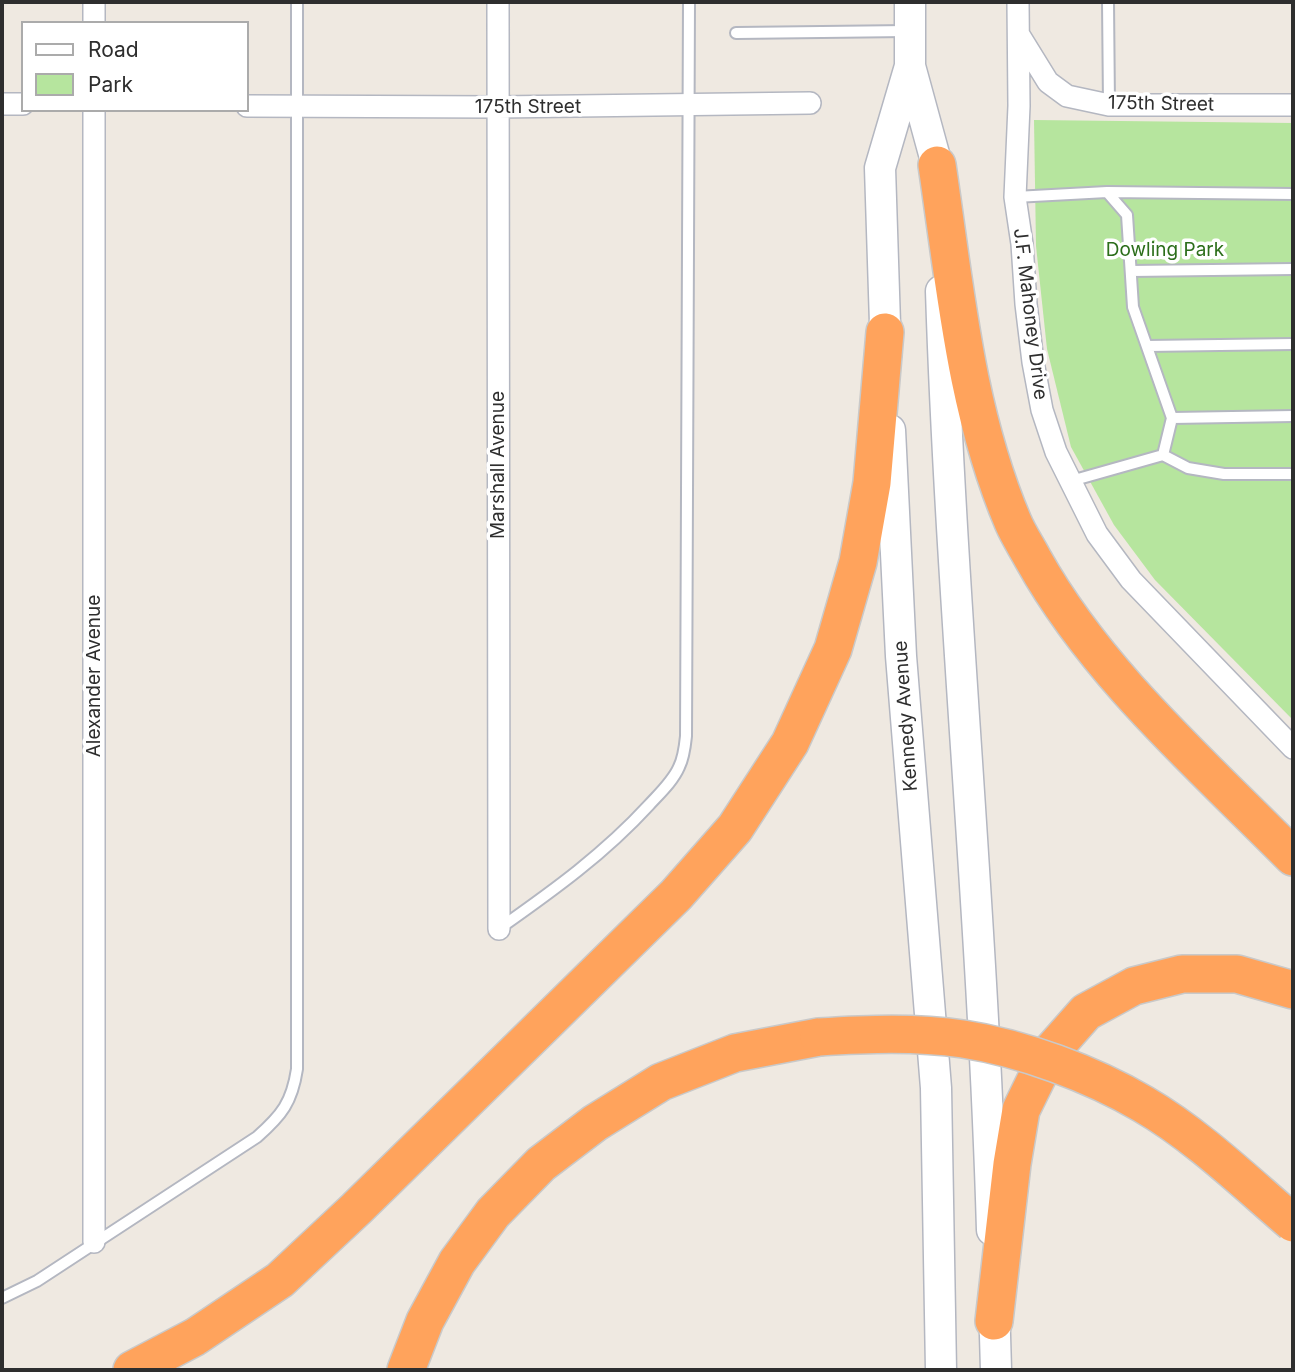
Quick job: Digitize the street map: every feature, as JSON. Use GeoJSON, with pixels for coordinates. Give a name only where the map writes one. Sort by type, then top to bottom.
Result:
{"type":"FeatureCollection","features":[{"type":"Feature","properties":{"kind":"highway"},"geometry":{"type":"LineString","coordinates":[[937,165],[972,393],[1013,522],[1047,583],[1085,639],[1137,698],[1293,857]]}},
{"type":"Feature","properties":{"kind":"highway"},"geometry":{"type":"LineString","coordinates":[[132,1370],[195,1337],[280,1280],[676,895],[734,828],[790,743],[833,649],[858,562],[872,483],[885,332]]}},
{"type":"Feature","properties":{"kind":"highway"},"geometry":{"type":"LineString","coordinates":[[995,1321],[1012,1164],[1021,1110],[1048,1055],[1086,1012],[1134,985],[1182,974],[1237,974],[1293,990]]}},
{"type":"Feature","properties":{"kind":"highway"},"geometry":{"type":"LineString","coordinates":[[406,1370],[425,1321],[457,1262],[493,1213],[541,1164],[595,1123],[661,1082],[735,1053],[819,1037],[879,1033],[963,1039],[1022,1053],[1088,1077],[1143,1104],[1194,1140],[1293,1223]]}},
{"type":"Feature","properties":{"kind":"main road","name":"Kennedy Avenue"},"geometry":{"type":"LineString","coordinates":[[909,2],[910,66],[937,165],[946,455],[989,1111],[996,1370]]}},
{"type":"Feature","properties":{"kind":"main road","name":"Kennedy Avenue"},"geometry":{"type":"LineString","coordinates":[[910,66],[880,168],[901,656],[936,1088],[941,1370]]}},
{"type":"Feature","properties":{"kind":"street"},"geometry":{"type":"LineString","coordinates":[[94,2],[94,21]]}},
{"type":"Feature","properties":{"kind":"street","name":"Marshall Avenue"},"geometry":{"type":"LineString","coordinates":[[498,2],[499,929]]}},
{"type":"Feature","properties":{"kind":"street","name":"J.F. Mahoney Drive"},"geometry":{"type":"LineString","coordinates":[[1018,2],[1019,106],[1015,197],[1022,244],[1026,304],[1042,410],[1056,452],[1097,534],[1131,580],[1293,748]]}},
{"type":"Feature","properties":{"kind":"street","name":"175th Street"},"geometry":{"type":"LineString","coordinates":[[1018,34],[1048,82],[1067,96],[1109,105],[1293,105]]}},
{"type":"Feature","properties":{"kind":"street","name":"175th Street"},"geometry":{"type":"LineString","coordinates":[[248,106],[689,106],[810,103]]}},
{"type":"Feature","properties":{"kind":"street"},"geometry":{"type":"LineString","coordinates":[[2,104],[21,104]]}},
{"type":"Feature","properties":{"kind":"street","name":"Alexander Avenue"},"geometry":{"type":"LineString","coordinates":[[94,112],[94,1242]]}},
{"type":"Feature","properties":{"kind":"lane"},"geometry":{"type":"LineString","coordinates":[[2,1298],[37,1281],[257,1137],[276,1120],[288,1104],[295,1082],[297,2]]}},
{"type":"Feature","properties":{"kind":"lane"},"geometry":{"type":"LineString","coordinates":[[499,929],[578,872],[623,833],[666,787],[678,770],[683,755],[686,736],[689,2]]}},
{"type":"Feature","properties":{"kind":"lane"},"geometry":{"type":"LineString","coordinates":[[1108,2],[1109,105]]}},
{"type":"Feature","properties":{"kind":"lane"},"geometry":{"type":"LineString","coordinates":[[736,33],[910,31]]}},
{"type":"Feature","properties":{"kind":"lane"},"geometry":{"type":"LineString","coordinates":[[1015,197],[1107,192],[1293,194]]}},
{"type":"Feature","properties":{"kind":"lane"},"geometry":{"type":"LineString","coordinates":[[1107,192],[1128,215],[1133,307],[1172,418],[1163,455]]}},
{"type":"Feature","properties":{"kind":"lane"},"geometry":{"type":"LineString","coordinates":[[1131,271],[1293,269]]}},
{"type":"Feature","properties":{"kind":"lane"},"geometry":{"type":"LineString","coordinates":[[1147,346],[1293,344]]}},
{"type":"Feature","properties":{"kind":"lane"},"geometry":{"type":"LineString","coordinates":[[1172,418],[1293,416]]}},
{"type":"Feature","properties":{"kind":"lane"},"geometry":{"type":"LineString","coordinates":[[1071,481],[1163,455],[1188,468],[1224,474],[1293,474]]}},
{"type":"Feature","properties":{"kind":"green space","name":"Dowling Park"},"geometry":{"type":"Polygon","coordinates":[[[1034,120],[1293,123],[1293,720],[1155,580],[1114,525],[1071,447],[1047,349],[1036,246],[1034,120]]]}}]}
